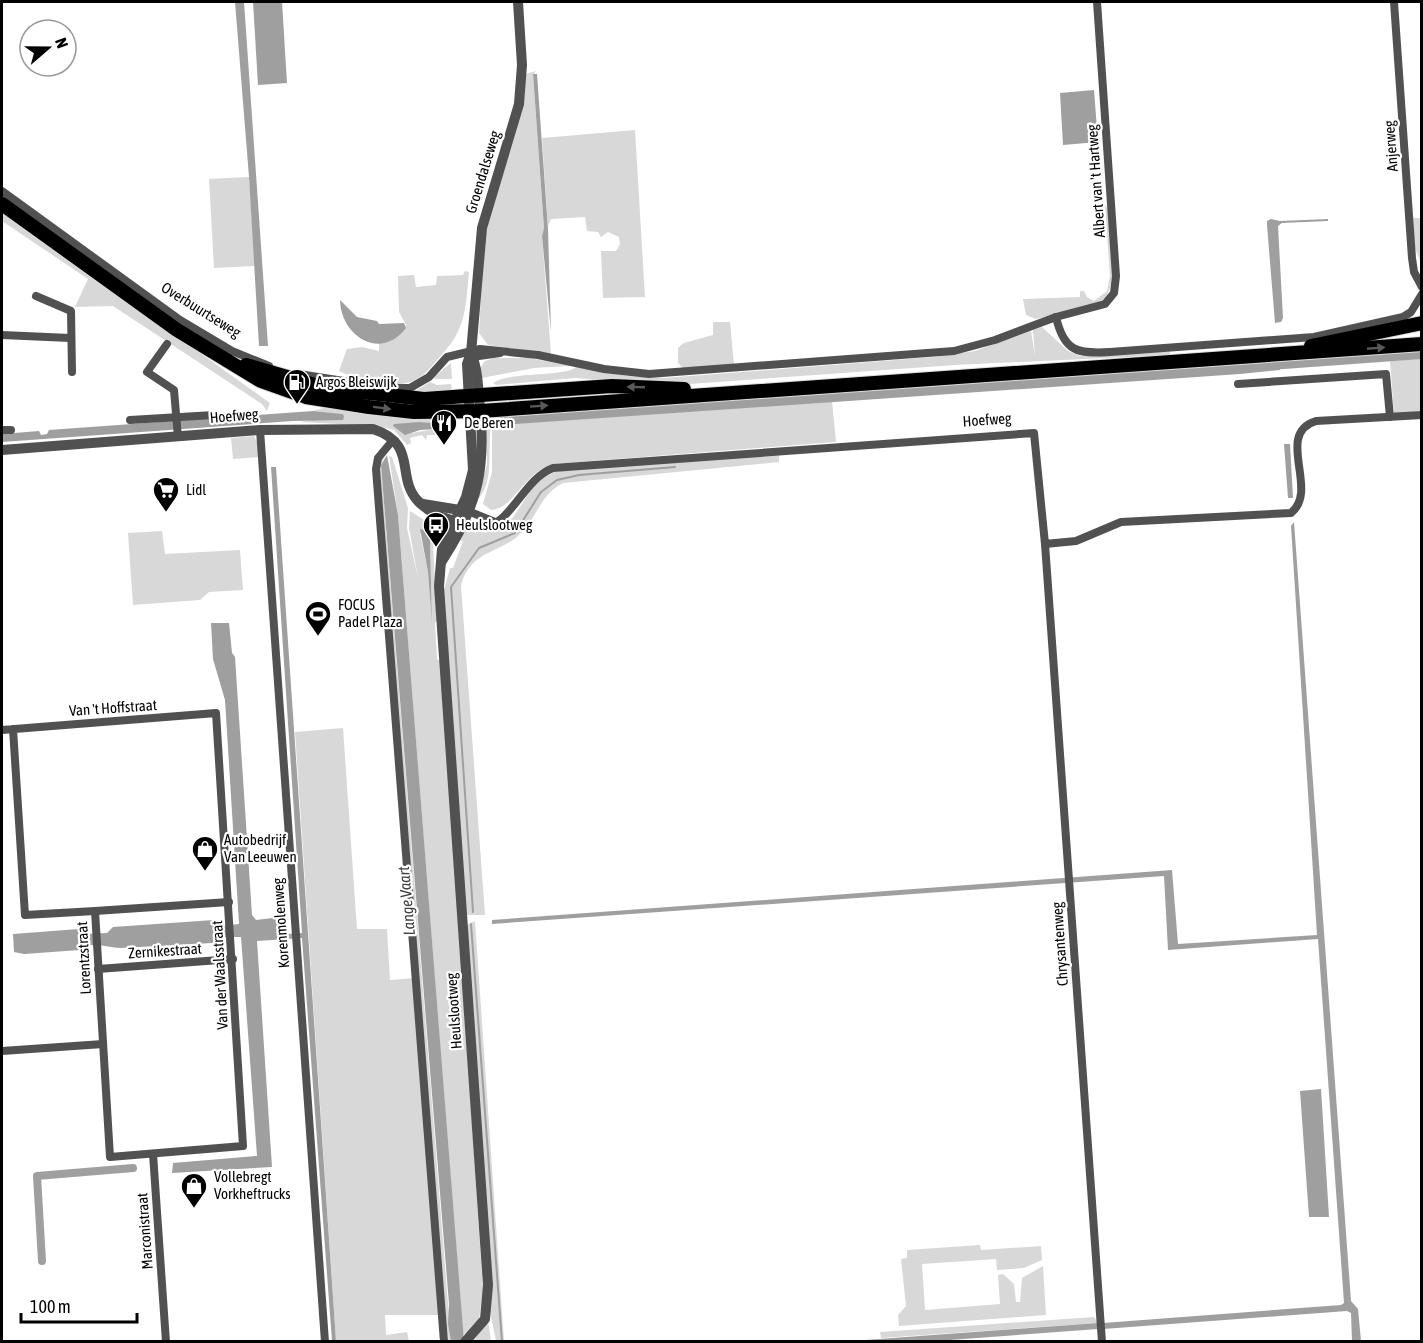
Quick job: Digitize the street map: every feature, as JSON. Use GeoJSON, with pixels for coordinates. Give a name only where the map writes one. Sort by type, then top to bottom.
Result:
{"type":"FeatureCollection","features":[{"type":"Feature","properties":{"kind":"main road","name":"Overbuurtseweg"},"geometry":{"type":"LineString","coordinates":[[2,204],[177,330],[261,381],[315,399],[414,411],[475,411]]}},
{"type":"Feature","properties":{"kind":"main road"},"geometry":{"type":"LineString","coordinates":[[474,395],[612,386],[702,389],[869,375],[1297,348],[1422,323]]}},
{"type":"Feature","properties":{"kind":"main road"},"geometry":{"type":"LineString","coordinates":[[475,411],[1422,344]]}},
{"type":"Feature","properties":{"kind":"main road","name":"Overbuurtseweg"},"geometry":{"type":"LineString","coordinates":[[208,349],[265,372],[324,388],[424,399],[474,395]]}},
{"type":"Feature","properties":{"kind":"street","name":"Groendalseweg"},"geometry":{"type":"LineString","coordinates":[[475,411],[476,364],[471,353],[482,228],[519,104],[522,72],[518,2]]}},
{"type":"Feature","properties":{"kind":"street","name":"Albert van 't Hartweg"},"geometry":{"type":"LineString","coordinates":[[1056,317],[1105,304],[1116,286],[1097,2]]}},
{"type":"Feature","properties":{"kind":"street","name":"Anjerweg"},"geometry":{"type":"LineString","coordinates":[[1394,2],[1412,258],[1421,284]]}},
{"type":"Feature","properties":{"kind":"street","name":"Overbuurtseweg"},"geometry":{"type":"LineString","coordinates":[[2,191],[208,337],[232,351],[280,369],[319,378],[410,388],[429,376],[447,357],[471,353]]}},
{"type":"Feature","properties":{"kind":"street"},"geometry":{"type":"LineString","coordinates":[[471,353],[490,356],[502,353],[538,355],[621,372],[676,374],[954,351],[995,340],[1056,317],[1061,337],[1074,350],[1089,353],[1110,352],[1287,340],[1331,334],[1403,317],[1411,312],[1422,294]]}},
{"type":"Feature","properties":{"kind":"street"},"geometry":{"type":"LineString","coordinates":[[36,296],[71,311],[72,372]]}},
{"type":"Feature","properties":{"kind":"street"},"geometry":{"type":"LineString","coordinates":[[2,335],[70,338]]}},
{"type":"Feature","properties":{"kind":"street"},"geometry":{"type":"LineString","coordinates":[[167,344],[147,372],[174,390],[177,434]]}},
{"type":"Feature","properties":{"kind":"street"},"geometry":{"type":"LineString","coordinates":[[1238,384],[1386,374],[1390,417]]}},
{"type":"Feature","properties":{"kind":"street","name":"Heulslootweg"},"geometry":{"type":"LineString","coordinates":[[468,1339],[485,1319],[488,1285],[440,611],[442,549],[480,483],[483,455],[475,411]]}},
{"type":"Feature","properties":{"kind":"street","name":"Hoefweg"},"geometry":{"type":"LineString","coordinates":[[130,420],[176,419],[214,414]]}},
{"type":"Feature","properties":{"kind":"street"},"geometry":{"type":"LineString","coordinates":[[1045,544],[1076,541],[1121,522],[1291,513],[1298,507],[1302,496],[1297,439],[1300,430],[1316,421],[1422,415]]}},
{"type":"Feature","properties":{"kind":"street","name":"Hoefweg"},"geometry":{"type":"LineString","coordinates":[[2,450],[177,434],[260,430],[365,428],[384,433],[393,440]]}},
{"type":"Feature","properties":{"kind":"street","name":"Korenmolenweg"},"geometry":{"type":"LineString","coordinates":[[260,430],[325,1341]]}},
{"type":"Feature","properties":{"kind":"street","name":"Hoefweg"},"geometry":{"type":"LineString","coordinates":[[495,522],[507,514],[530,482],[553,468],[1034,433],[1045,544]]}},
{"type":"Feature","properties":{"kind":"street"},"geometry":{"type":"LineString","coordinates":[[444,1341],[376,469],[378,458],[393,440],[402,452],[413,495],[433,513],[458,522],[484,526],[495,522]]}},
{"type":"Feature","properties":{"kind":"street"},"geometry":{"type":"LineString","coordinates":[[422,504],[464,511],[495,522]]}},
{"type":"Feature","properties":{"kind":"street","name":"Chrysantenweg"},"geometry":{"type":"LineString","coordinates":[[1045,544],[1102,1341]]}},
{"type":"Feature","properties":{"kind":"street","name":"Van 't Hoffstraat"},"geometry":{"type":"LineString","coordinates":[[13,729],[216,713]]}},
{"type":"Feature","properties":{"kind":"street","name":"Van der Waalsstraat"},"geometry":{"type":"LineString","coordinates":[[153,1154],[243,1146],[230,902],[216,713]]}},
{"type":"Feature","properties":{"kind":"street"},"geometry":{"type":"LineString","coordinates":[[2,730],[13,729]]}},
{"type":"Feature","properties":{"kind":"street","name":"Lorentzstraat"},"geometry":{"type":"LineString","coordinates":[[13,729],[25,915],[95,911],[110,1157],[153,1154]]}},
{"type":"Feature","properties":{"kind":"street"},"geometry":{"type":"LineString","coordinates":[[95,911],[230,902]]}},
{"type":"Feature","properties":{"kind":"street","name":"Zernikestraat"},"geometry":{"type":"LineString","coordinates":[[98,969],[233,959]]}},
{"type":"Feature","properties":{"kind":"street"},"geometry":{"type":"LineString","coordinates":[[2,1051],[103,1044]]}},
{"type":"Feature","properties":{"kind":"street","name":"Marconistraat"},"geometry":{"type":"LineString","coordinates":[[153,1154],[166,1341]]}},
{"type":"Feature","properties":{"kind":"shaded area"},"geometry":{"type":"Polygon","coordinates":[[[235,2],[244,2],[268,346],[259,346],[235,2]]]}},
{"type":"Feature","properties":{"kind":"shaded area"},"geometry":{"type":"Polygon","coordinates":[[[253,2],[282,2],[287,83],[258,85],[253,2]]]}},
{"type":"Feature","properties":{"kind":"shaded area"},"geometry":{"type":"Polygon","coordinates":[[[536,71],[533,75],[551,354],[488,345],[479,333],[484,236],[526,74],[536,71]]]}},
{"type":"Feature","properties":{"kind":"shaded area"},"geometry":{"type":"Polygon","coordinates":[[[533,74],[537,74],[548,229],[551,332],[542,236],[544,228],[533,74]]]}},
{"type":"Feature","properties":{"kind":"shaded area"},"geometry":{"type":"Polygon","coordinates":[[[1094,90],[1098,142],[1063,145],[1060,93],[1094,90]]]}},
{"type":"Feature","properties":{"kind":"shaded area"},"geometry":{"type":"Polygon","coordinates":[[[635,130],[645,297],[603,298],[601,251],[616,251],[620,244],[619,237],[608,232],[601,237],[598,232],[587,231],[585,217],[551,219],[548,226],[542,138],[635,130]]]}},
{"type":"Feature","properties":{"kind":"shaded area"},"geometry":{"type":"Polygon","coordinates":[[[249,177],[255,266],[214,268],[209,179],[249,177]]]}},
{"type":"Feature","properties":{"kind":"shaded area"},"geometry":{"type":"Polygon","coordinates":[[[1105,205],[1108,209],[1113,259],[1110,286],[1106,296],[1100,302],[1036,319],[1026,315],[1023,299],[1080,297],[1080,291],[1084,291],[1087,297],[1094,301],[1107,291],[1110,276],[1105,205]]]}},
{"type":"Feature","properties":{"kind":"shaded area"},"geometry":{"type":"Polygon","coordinates":[[[2,211],[270,403],[267,411],[262,404],[113,306],[75,307],[88,279],[2,221],[2,211]]]}},
{"type":"Feature","properties":{"kind":"shaded area"},"geometry":{"type":"Polygon","coordinates":[[[1413,218],[1421,218],[1421,263],[1415,248],[1413,218]]]}},
{"type":"Feature","properties":{"kind":"shaded area"},"geometry":{"type":"Polygon","coordinates":[[[1271,219],[1280,221],[1328,219],[1328,221],[1282,223],[1278,226],[1283,318],[1281,322],[1275,323],[1267,225],[1267,221],[1271,219]]]}},
{"type":"Feature","properties":{"kind":"shaded area"},"geometry":{"type":"Polygon","coordinates":[[[465,271],[469,272],[460,327],[449,347],[423,375],[402,384],[391,384],[368,381],[339,371],[347,349],[362,347],[379,351],[379,343],[389,341],[404,330],[406,325],[399,312],[398,276],[414,275],[416,287],[436,285],[437,276],[463,275],[465,271]]]}},
{"type":"Feature","properties":{"kind":"shaded area"},"geometry":{"type":"Polygon","coordinates":[[[340,300],[357,317],[377,321],[379,324],[404,323],[406,328],[396,338],[385,343],[364,340],[347,325],[340,300]]]}},
{"type":"Feature","properties":{"kind":"shaded area"},"geometry":{"type":"Polygon","coordinates":[[[713,322],[730,322],[734,365],[684,369],[678,363],[678,348],[684,343],[713,335],[713,322]]]}},
{"type":"Feature","properties":{"kind":"shaded area"},"geometry":{"type":"Polygon","coordinates":[[[1042,327],[1068,351],[1080,356],[1170,351],[1170,355],[955,365],[675,385],[576,378],[496,385],[493,383],[502,379],[561,372],[576,367],[627,376],[664,378],[934,357],[975,351],[1031,331],[1035,356],[1033,330],[1042,327]]]}},
{"type":"Feature","properties":{"kind":"shaded area"},"geometry":{"type":"Polygon","coordinates":[[[494,358],[529,358],[570,366],[534,368],[482,378],[480,368],[485,361],[494,358]]]}},
{"type":"Feature","properties":{"kind":"shaded area"},"geometry":{"type":"Polygon","coordinates":[[[1280,358],[1280,361],[1085,374],[500,424],[832,401],[836,442],[553,464],[534,475],[507,503],[499,508],[491,510],[483,504],[492,472],[492,431],[496,415],[1280,358]]]}},
{"type":"Feature","properties":{"kind":"shaded area"},"geometry":{"type":"Polygon","coordinates":[[[1421,359],[1421,411],[1394,414],[1390,361],[1421,359]]]}},
{"type":"Feature","properties":{"kind":"shaded area"},"geometry":{"type":"Polygon","coordinates":[[[1280,361],[1280,370],[1240,374],[500,425],[497,422],[501,417],[1280,361]]]}},
{"type":"Feature","properties":{"kind":"shaded area"},"geometry":{"type":"Polygon","coordinates":[[[451,363],[452,379],[435,379],[434,377],[451,363]]]}},
{"type":"Feature","properties":{"kind":"shaded area"},"geometry":{"type":"Polygon","coordinates":[[[430,382],[437,385],[451,384],[452,391],[412,393],[430,382]]]}},
{"type":"Feature","properties":{"kind":"shaded area"},"geometry":{"type":"Polygon","coordinates":[[[330,406],[395,417],[452,417],[456,423],[419,422],[405,434],[436,429],[436,435],[427,435],[426,440],[422,435],[410,438],[411,443],[407,445],[394,430],[378,426],[300,422],[343,414],[313,411],[330,406]]]}},
{"type":"Feature","properties":{"kind":"shaded area"},"geometry":{"type":"Polygon","coordinates":[[[313,411],[343,414],[344,417],[343,420],[293,421],[2,442],[2,434],[39,431],[41,435],[47,434],[49,430],[313,411]]]}},
{"type":"Feature","properties":{"kind":"shaded area"},"geometry":{"type":"Polygon","coordinates":[[[493,417],[487,483],[477,500],[487,464],[486,428],[493,417]]]}},
{"type":"Feature","properties":{"kind":"shaded area"},"geometry":{"type":"Polygon","coordinates":[[[419,422],[455,424],[455,428],[420,430],[405,435],[393,426],[394,424],[419,422]]]}},
{"type":"Feature","properties":{"kind":"shaded area"},"geometry":{"type":"Polygon","coordinates":[[[254,436],[258,444],[259,457],[233,459],[231,438],[254,436]]]}},
{"type":"Feature","properties":{"kind":"shaded area"},"geometry":{"type":"Polygon","coordinates":[[[1284,444],[1290,444],[1293,498],[1288,498],[1284,444]]]}},
{"type":"Feature","properties":{"kind":"shaded area"},"geometry":{"type":"Polygon","coordinates":[[[779,453],[779,462],[563,483],[550,493],[522,532],[505,545],[479,558],[465,574],[461,586],[485,915],[466,915],[443,594],[450,568],[453,568],[463,541],[458,540],[466,528],[489,529],[506,525],[539,482],[557,471],[779,453]]]}},
{"type":"Feature","properties":{"kind":"shaded area"},"geometry":{"type":"Polygon","coordinates":[[[386,454],[381,465],[451,1341],[446,1341],[379,462],[386,454]]]}},
{"type":"Feature","properties":{"kind":"shaded area"},"geometry":{"type":"Polygon","coordinates":[[[387,455],[398,515],[464,1341],[451,1341],[448,1324],[449,1304],[381,465],[387,455]]]}},
{"type":"Feature","properties":{"kind":"shaded area"},"geometry":{"type":"Polygon","coordinates":[[[389,456],[392,457],[408,508],[407,528],[418,578],[409,528],[410,511],[424,520],[423,522],[431,527],[432,525],[436,532],[433,544],[437,659],[441,662],[483,1290],[479,1319],[466,1336],[463,1333],[398,515],[389,456]],[[420,533],[428,572],[432,624],[430,539],[420,533]]]}},
{"type":"Feature","properties":{"kind":"shaded area"},"geometry":{"type":"Polygon","coordinates":[[[271,467],[276,467],[336,1341],[332,1341],[302,938],[257,941],[272,1167],[172,1173],[173,1163],[257,1156],[241,937],[223,937],[212,943],[121,948],[90,945],[80,950],[24,954],[14,952],[13,934],[79,929],[85,934],[107,933],[113,927],[214,920],[220,926],[239,924],[225,700],[213,659],[211,623],[229,623],[232,653],[235,657],[252,915],[256,920],[281,917],[286,934],[302,933],[271,467]]]}},
{"type":"Feature","properties":{"kind":"shaded area"},"geometry":{"type":"Polygon","coordinates":[[[1294,522],[1351,1301],[1358,1309],[1361,1341],[1352,1341],[1351,1313],[1347,1311],[1103,1329],[1103,1323],[1344,1303],[1318,939],[1168,950],[1164,876],[492,924],[492,920],[1172,870],[1178,944],[1317,935],[1291,526],[1294,522]]]}},
{"type":"Feature","properties":{"kind":"shaded area"},"geometry":{"type":"Polygon","coordinates":[[[420,529],[427,531],[430,539],[432,624],[428,572],[420,529]]]}},
{"type":"Feature","properties":{"kind":"shaded area"},"geometry":{"type":"Polygon","coordinates":[[[162,531],[165,554],[240,550],[243,590],[209,592],[200,600],[133,605],[128,533],[162,531]]]}},
{"type":"Feature","properties":{"kind":"shaded area"},"geometry":{"type":"Polygon","coordinates":[[[343,728],[357,929],[387,929],[390,980],[415,978],[440,1315],[385,1315],[386,1335],[407,1332],[409,1341],[336,1341],[295,732],[343,728]]]}},
{"type":"Feature","properties":{"kind":"shaded area"},"geometry":{"type":"Polygon","coordinates":[[[475,921],[504,1341],[496,1341],[490,1312],[467,925],[475,921]]]}},
{"type":"Feature","properties":{"kind":"shaded area"},"geometry":{"type":"Polygon","coordinates":[[[1321,1089],[1329,1217],[1309,1217],[1300,1091],[1321,1089]]]}},
{"type":"Feature","properties":{"kind":"shaded area"},"geometry":{"type":"Polygon","coordinates":[[[980,1245],[981,1250],[1041,1246],[1042,1260],[1024,1268],[997,1270],[996,1259],[922,1264],[925,1310],[1000,1304],[998,1275],[1003,1274],[1014,1284],[1016,1302],[1020,1302],[1022,1278],[1043,1266],[1046,1315],[899,1326],[898,1315],[906,1306],[901,1259],[907,1258],[907,1250],[980,1245]]]}},
{"type":"Feature","properties":{"kind":"shaded area"},"geometry":{"type":"Polygon","coordinates":[[[1094,1317],[1098,1323],[881,1338],[880,1332],[1094,1317]]]}},
{"type":"Feature","properties":{"kind":"shaded area"},"geometry":{"type":"Polygon","coordinates":[[[488,1320],[491,1341],[473,1342],[488,1320]]]}},
{"type":"Feature","properties":{"kind":"shaded area"},"geometry":{"type":"Polygon","coordinates":[[[1098,1323],[1098,1329],[936,1341],[838,1342],[1098,1323]]]}},
{"type":"Feature","properties":{"kind":"waterway"},"geometry":{"type":"LineString","coordinates":[[1270,366],[1422,355]]}},
{"type":"Feature","properties":{"kind":"waterway"},"geometry":{"type":"LineString","coordinates":[[473,912],[451,587],[479,548],[515,533],[541,492],[557,480],[579,475],[675,467]]}},
{"type":"Feature","properties":{"kind":"waterway"},"geometry":{"type":"LineString","coordinates":[[471,924],[502,1342]]}},
{"type":"Feature","properties":{"kind":"waterway"},"geometry":{"type":"LineString","coordinates":[[42,1261],[37,1176],[133,1168]]}},
{"type":"Feature","properties":{"kind":"place","name":"Argos Bleiswijk"},"geometry":{"type":"Point","coordinates":[297,405]}},
{"type":"Feature","properties":{"kind":"place","name":"De Beren"},"geometry":{"type":"Point","coordinates":[444,446]}},
{"type":"Feature","properties":{"kind":"place","name":"Lidl"},"geometry":{"type":"Point","coordinates":[166,513]}},
{"type":"Feature","properties":{"kind":"place","name":"Heulslootweg"},"geometry":{"type":"Point","coordinates":[436,548]}},
{"type":"Feature","properties":{"kind":"place","name":"FOCUS Padel Plaza"},"geometry":{"type":"Point","coordinates":[318,637]}},
{"type":"Feature","properties":{"kind":"place","name":"Autobedrijf Van Leeuwen"},"geometry":{"type":"Point","coordinates":[205,872]}},
{"type":"Feature","properties":{"kind":"place","name":"Vollebregt Vorkheftrucks"},"geometry":{"type":"Point","coordinates":[194,1209]}},
{"type":"Feature","properties":{"kind":"water label","name":"Lange Vaart"},"geometry":{"type":"Point","coordinates":[406,901]}}]}
